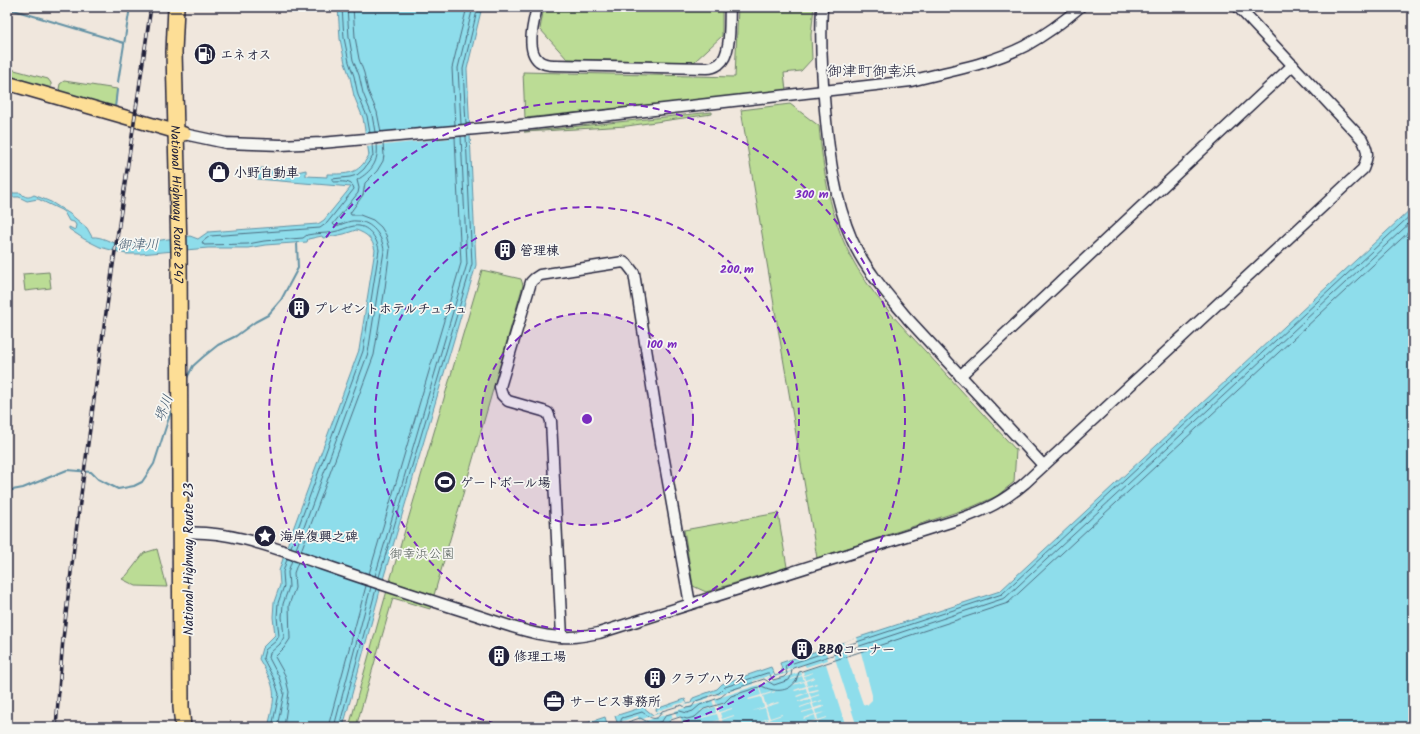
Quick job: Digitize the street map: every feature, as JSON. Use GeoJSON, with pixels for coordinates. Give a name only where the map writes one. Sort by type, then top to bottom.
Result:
{"type":"FeatureCollection","features":[{"type":"Feature","properties":{"kind":"highway","name":"National Highway Route 247"},"geometry":{"type":"LineString","coordinates":[[176,7],[174,52],[179,132],[182,230],[183,396]]}},
{"type":"Feature","properties":{"kind":"highway","name":"National Highway Route 247"},"geometry":{"type":"LineString","coordinates":[[179,132],[184,7]]}},
{"type":"Feature","properties":{"kind":"highway","name":"National Highway Route 23"},"geometry":{"type":"LineString","coordinates":[[183,396],[184,532],[189,708],[191,727]]}},
{"type":"Feature","properties":{"kind":"highway","name":"National Highway Route 23"},"geometry":{"type":"LineString","coordinates":[[183,727],[181,708],[184,532]]}},
{"type":"Feature","properties":{"kind":"main road"},"geometry":{"type":"LineString","coordinates":[[7,83],[179,132]]}},
{"type":"Feature","properties":{"kind":"street"},"geometry":{"type":"LineString","coordinates":[[537,7],[531,37],[532,47],[536,58],[543,63],[554,65],[707,68],[719,64],[725,58],[728,51],[730,7]]}},
{"type":"Feature","properties":{"kind":"street"},"geometry":{"type":"LineString","coordinates":[[822,7],[821,53],[828,149],[832,174],[852,240],[869,270],[889,297],[1043,465]]}},
{"type":"Feature","properties":{"kind":"street"},"geometry":{"type":"LineString","coordinates":[[179,132],[226,143],[281,145],[321,143],[531,124],[911,81],[968,66],[1000,56],[1024,46],[1050,30],[1080,7]]}},
{"type":"Feature","properties":{"kind":"street"},"geometry":{"type":"LineString","coordinates":[[184,532],[207,532],[252,540],[525,631],[552,637],[562,637],[599,633],[980,512],[1011,495],[1363,169],[1367,160],[1368,149],[1362,139],[1238,7]]}},
{"type":"Feature","properties":{"kind":"street"},"geometry":{"type":"LineString","coordinates":[[960,376],[1293,65]]}},
{"type":"Feature","properties":{"kind":"street"},"geometry":{"type":"LineString","coordinates":[[562,637],[552,422],[548,413],[508,401],[502,395],[500,387],[531,282],[540,275],[623,262],[627,264],[634,273],[661,443],[690,604]]}},
{"type":"Feature","properties":{"kind":"green space"},"geometry":{"type":"Polygon","coordinates":[[[544,7],[722,7],[722,36],[694,62],[567,59],[540,29],[544,7]]]}},
{"type":"Feature","properties":{"kind":"green space"},"geometry":{"type":"Polygon","coordinates":[[[738,7],[814,7],[811,35],[812,59],[801,71],[784,73],[786,91],[525,118],[523,72],[735,77],[738,7]]]}},
{"type":"Feature","properties":{"kind":"green space"},"geometry":{"type":"Polygon","coordinates":[[[7,68],[48,79],[51,83],[51,87],[46,89],[7,79],[7,68]]]}},
{"type":"Feature","properties":{"kind":"green space"},"geometry":{"type":"Polygon","coordinates":[[[64,81],[117,89],[115,108],[62,92],[59,89],[60,84],[64,81]]]}},
{"type":"Feature","properties":{"kind":"green space"},"geometry":{"type":"Polygon","coordinates":[[[790,104],[819,126],[825,176],[832,209],[843,240],[866,282],[895,318],[1016,450],[1014,482],[997,496],[972,507],[817,558],[741,110],[790,104]]]}},
{"type":"Feature","properties":{"kind":"green space"},"geometry":{"type":"Polygon","coordinates":[[[712,112],[712,114],[627,126],[524,132],[712,112]]]}},
{"type":"Feature","properties":{"kind":"green space","name":"御幸浜公園"},"geometry":{"type":"Polygon","coordinates":[[[482,270],[521,279],[523,285],[430,609],[393,598],[356,727],[349,727],[384,601],[482,270]]]}},
{"type":"Feature","properties":{"kind":"green space"},"geometry":{"type":"Polygon","coordinates":[[[49,272],[51,288],[25,291],[23,274],[49,272]]]}},
{"type":"Feature","properties":{"kind":"green space"},"geometry":{"type":"Polygon","coordinates":[[[778,513],[787,567],[706,592],[693,586],[684,530],[778,513]]]}},
{"type":"Feature","properties":{"kind":"green space"},"geometry":{"type":"Polygon","coordinates":[[[157,549],[167,587],[136,586],[122,579],[127,575],[144,553],[157,549]]]}},
{"type":"Feature","properties":{"kind":"water","name":"御津川"},"geometry":{"type":"Polygon","coordinates":[[[338,7],[482,7],[467,69],[476,265],[384,576],[343,727],[268,727],[273,692],[272,685],[259,659],[262,648],[275,635],[273,617],[274,602],[280,585],[279,571],[289,540],[359,350],[375,250],[371,239],[356,230],[323,238],[322,236],[308,239],[307,242],[265,245],[248,248],[208,248],[126,254],[100,247],[69,229],[69,227],[75,230],[76,225],[74,222],[69,221],[64,212],[61,210],[38,199],[27,201],[19,197],[7,197],[7,192],[21,193],[27,197],[34,195],[51,202],[70,214],[87,228],[92,237],[122,244],[146,244],[154,241],[190,236],[198,239],[208,232],[318,224],[324,220],[351,187],[257,179],[256,173],[261,168],[297,172],[306,170],[306,176],[327,177],[327,174],[341,174],[356,170],[365,162],[369,155],[363,118],[354,96],[345,63],[340,39],[338,7]]]}},
{"type":"Feature","properties":{"kind":"water"},"geometry":{"type":"Polygon","coordinates":[[[1413,207],[1413,727],[614,727],[618,725],[615,716],[643,707],[653,715],[657,713],[656,709],[685,699],[687,704],[691,703],[693,698],[717,689],[722,684],[771,667],[775,676],[783,673],[780,663],[1000,591],[1413,207]]]}},
{"type":"Feature","properties":{"kind":"water"},"geometry":{"type":"Polygon","coordinates":[[[605,717],[608,727],[575,727],[605,717]]]}},
{"type":"Feature","properties":{"kind":"pier"},"geometry":{"type":"Polygon","coordinates":[[[472,124],[472,136],[366,147],[364,134],[472,124]]]}},
{"type":"Feature","properties":{"kind":"pier"},"geometry":{"type":"Polygon","coordinates":[[[857,637],[872,695],[872,700],[867,705],[863,704],[843,642],[857,637]]]}},
{"type":"Feature","properties":{"kind":"pier"},"geometry":{"type":"Polygon","coordinates":[[[831,646],[857,727],[846,727],[826,664],[803,671],[804,675],[813,672],[804,676],[805,680],[815,677],[806,681],[807,686],[817,684],[808,687],[809,691],[819,690],[809,693],[811,697],[820,694],[811,698],[812,703],[822,700],[813,704],[814,708],[824,705],[824,707],[815,710],[816,714],[826,712],[817,715],[818,720],[827,717],[818,721],[820,727],[817,721],[805,725],[816,720],[815,715],[804,719],[803,718],[815,714],[813,710],[802,713],[813,709],[811,704],[800,708],[811,703],[810,699],[798,702],[809,697],[808,693],[797,697],[796,696],[807,692],[806,688],[794,690],[806,686],[804,682],[793,685],[804,681],[802,676],[791,680],[802,675],[801,672],[759,685],[762,695],[775,691],[763,696],[766,706],[779,703],[766,707],[770,718],[782,714],[770,719],[773,727],[771,727],[768,719],[756,723],[768,718],[765,708],[752,711],[764,707],[761,697],[748,699],[761,695],[758,685],[715,699],[717,705],[730,702],[718,706],[719,712],[732,708],[720,713],[722,719],[734,715],[722,720],[724,726],[736,723],[724,727],[720,727],[719,721],[704,726],[719,720],[717,714],[702,718],[716,713],[715,707],[700,711],[714,706],[712,700],[675,711],[677,717],[680,716],[684,727],[672,727],[670,719],[673,718],[671,713],[639,723],[640,727],[637,727],[636,724],[626,727],[617,727],[626,724],[618,726],[617,723],[638,716],[639,720],[665,712],[657,713],[657,711],[678,704],[686,702],[687,704],[680,707],[709,698],[709,695],[716,693],[718,695],[753,684],[753,681],[774,674],[774,676],[767,678],[768,679],[791,672],[783,673],[783,671],[804,664],[806,667],[828,660],[825,648],[831,646]]]}},
{"type":"Feature","properties":{"kind":"waterway"},"geometry":{"type":"LineString","coordinates":[[118,82],[130,7]]}},
{"type":"Feature","properties":{"kind":"waterway"},"geometry":{"type":"LineString","coordinates":[[7,8],[124,43]]}},
{"type":"Feature","properties":{"kind":"waterway"},"geometry":{"type":"LineString","coordinates":[[115,108],[117,90]]}},
{"type":"Feature","properties":{"kind":"waterway","name":"堺川"},"geometry":{"type":"LineString","coordinates":[[187,378],[193,366],[203,357],[218,345],[236,336],[255,322],[268,315],[281,300],[298,268],[297,243]]}},
{"type":"Feature","properties":{"kind":"waterway","name":"堺川"},"geometry":{"type":"LineString","coordinates":[[7,491],[23,488],[67,470],[91,472],[98,479],[118,489],[134,486],[142,482],[154,464],[173,405]]}},
{"type":"Feature","properties":{"kind":"railway"},"geometry":{"type":"LineString","coordinates":[[56,727],[63,639],[75,539],[103,333],[151,7]]}},
{"type":"Feature","properties":{"kind":"place","name":"エネオス"},"geometry":{"type":"Point","coordinates":[205,54]}},
{"type":"Feature","properties":{"kind":"place","name":"小野自動車"},"geometry":{"type":"Point","coordinates":[219,172]}},
{"type":"Feature","properties":{"kind":"place","name":"管理棟"},"geometry":{"type":"Point","coordinates":[505,250]}},
{"type":"Feature","properties":{"kind":"place","name":"プレゼントホテルチュチュ"},"geometry":{"type":"Point","coordinates":[299,308]}},
{"type":"Feature","properties":{"kind":"place","name":"ゲートボール場"},"geometry":{"type":"Point","coordinates":[445,482]}},
{"type":"Feature","properties":{"kind":"place","name":"海岸復興之碑"},"geometry":{"type":"Point","coordinates":[265,536]}},
{"type":"Feature","properties":{"kind":"place","name":"BBQコーナー"},"geometry":{"type":"Point","coordinates":[802,649]}},
{"type":"Feature","properties":{"kind":"place","name":"修理工場"},"geometry":{"type":"Point","coordinates":[499,656]}},
{"type":"Feature","properties":{"kind":"place","name":"クラブハウス"},"geometry":{"type":"Point","coordinates":[655,678]}},
{"type":"Feature","properties":{"kind":"place","name":"サービス事務所"},"geometry":{"type":"Point","coordinates":[554,701]}},
{"type":"Feature","properties":{"kind":"district","name":"御津町御幸浜"},"geometry":{"type":"Point","coordinates":[872,71]}}]}
